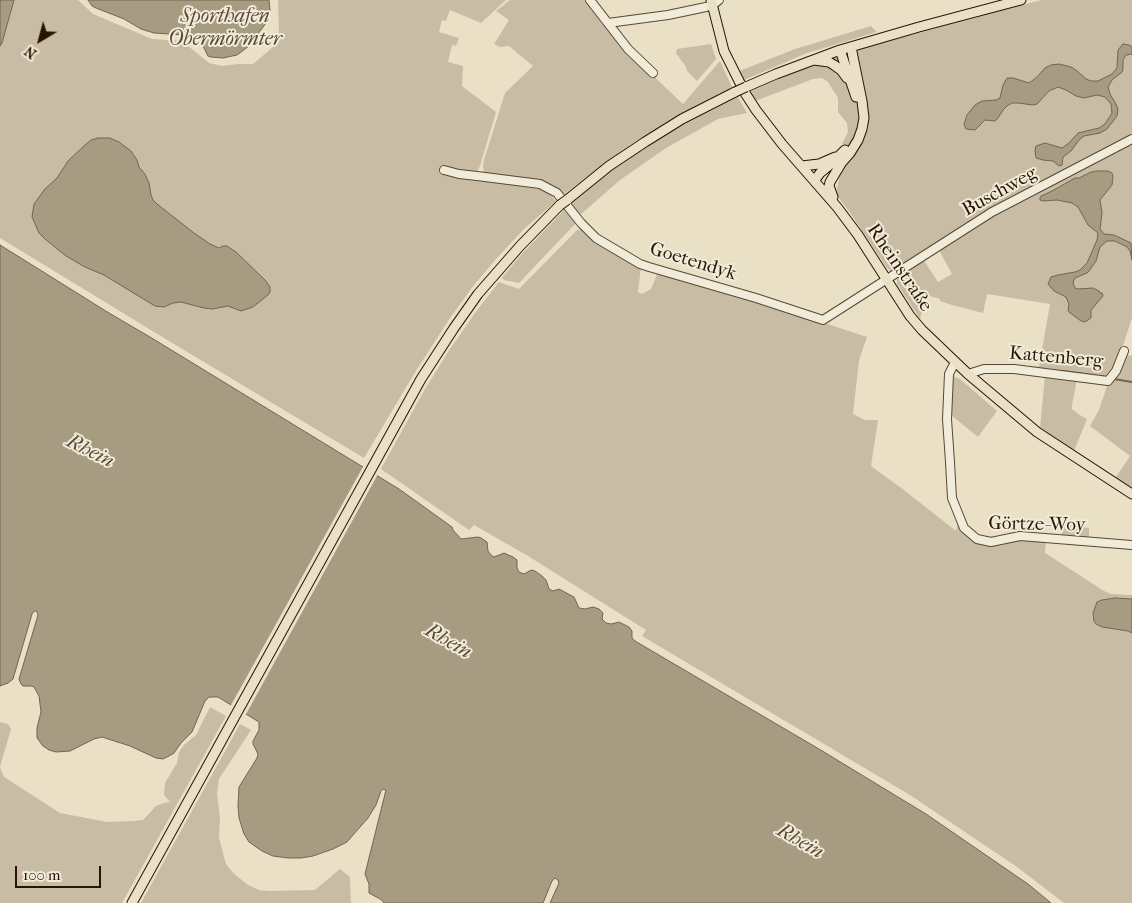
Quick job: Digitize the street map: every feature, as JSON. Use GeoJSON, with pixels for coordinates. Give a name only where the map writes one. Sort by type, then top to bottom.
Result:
{"type":"FeatureCollection","features":[{"type":"Feature","properties":{"kind":"main road"},"geometry":{"type":"LineString","coordinates":[[132,903],[407,404],[454,328],[478,294],[540,224],[609,166],[682,119],[735,92],[840,50],[1021,0]]}},
{"type":"Feature","properties":{"kind":"main road","name":"Rheinstraße"},"geometry":{"type":"LineString","coordinates":[[714,2],[724,51],[745,93],[773,132],[837,206],[910,316],[954,362],[1038,432],[1132,494]]}},
{"type":"Feature","properties":{"kind":"main road"},"geometry":{"type":"LineString","coordinates":[[837,206],[829,186],[832,177],[858,140],[864,118],[851,47]]}},
{"type":"Feature","properties":{"kind":"main road"},"geometry":{"type":"LineString","coordinates":[[815,180],[852,142],[858,131],[860,107],[840,50]]}},
{"type":"Feature","properties":{"kind":"main road"},"geometry":{"type":"LineString","coordinates":[[814,60],[834,65],[841,70],[852,86]]}},
{"type":"Feature","properties":{"kind":"main road"},"geometry":{"type":"LineString","coordinates":[[802,166],[819,164],[844,151]]}},
{"type":"Feature","properties":{"kind":"main road"},"geometry":{"type":"LineString","coordinates":[[815,180],[823,177],[842,162]]}},
{"type":"Feature","properties":{"kind":"street"},"geometry":{"type":"LineString","coordinates":[[590,0],[628,49],[652,73]]}},
{"type":"Feature","properties":{"kind":"street"},"geometry":{"type":"LineString","coordinates":[[608,23],[668,15],[714,2]]}},
{"type":"Feature","properties":{"kind":"street","name":"Buschweg"},"geometry":{"type":"LineString","coordinates":[[887,279],[992,212],[1132,139]]}},
{"type":"Feature","properties":{"kind":"street","name":"Goetendyk"},"geometry":{"type":"LineString","coordinates":[[444,170],[540,184],[557,194],[596,238],[640,264],[823,320],[887,279]]}},
{"type":"Feature","properties":{"kind":"street","name":"Kattenberg"},"geometry":{"type":"LineString","coordinates":[[968,374],[984,369],[1014,369],[1108,381],[1116,371],[1124,351]]}},
{"type":"Feature","properties":{"kind":"street","name":"Görtze-Woy"},"geometry":{"type":"LineString","coordinates":[[954,362],[949,374],[948,420],[952,498],[964,528],[977,539],[991,542],[1020,536],[1132,545]]}},
{"type":"Feature","properties":{"kind":"shaded area"},"geometry":{"type":"Polygon","coordinates":[[[14,0],[78,0],[93,14],[152,39],[182,41],[209,63],[222,66],[253,64],[272,48],[279,33],[278,0],[506,0],[481,23],[450,10],[446,21],[442,20],[439,32],[459,38],[456,46],[452,45],[448,62],[463,66],[462,86],[496,112],[480,166],[476,173],[533,184],[545,190],[556,201],[524,229],[474,285],[414,374],[364,458],[0,238],[0,46],[14,0]]]}},
{"type":"Feature","properties":{"kind":"shaded area"},"geometry":{"type":"Polygon","coordinates":[[[510,0],[587,0],[627,51],[683,104],[720,61],[732,87],[631,144],[563,195],[560,192],[486,175],[483,166],[484,160],[505,93],[533,66],[509,46],[500,47],[494,44],[509,20],[496,11],[510,0]]]}},
{"type":"Feature","properties":{"kind":"shaded area"},"geometry":{"type":"Polygon","coordinates":[[[1041,0],[1132,0],[1132,136],[896,270],[891,271],[887,268],[838,197],[837,189],[840,173],[857,151],[842,144],[848,132],[847,123],[838,112],[838,98],[828,82],[822,78],[813,79],[755,101],[750,92],[797,71],[871,46],[1041,0]]]}},
{"type":"Feature","properties":{"kind":"shaded area"},"geometry":{"type":"Polygon","coordinates":[[[871,26],[877,32],[807,53],[742,81],[737,72],[795,49],[871,26]]]}},
{"type":"Feature","properties":{"kind":"shaded area"},"geometry":{"type":"Polygon","coordinates":[[[711,44],[716,59],[697,81],[687,71],[676,53],[677,49],[711,44]]]}},
{"type":"Feature","properties":{"kind":"shaded area"},"geometry":{"type":"Polygon","coordinates":[[[738,97],[747,113],[718,119],[666,148],[620,180],[579,216],[571,204],[612,170],[658,139],[738,97]]]}},
{"type":"Feature","properties":{"kind":"shaded area"},"geometry":{"type":"Polygon","coordinates":[[[1132,142],[1132,318],[1117,364],[1108,379],[1015,367],[1015,365],[1039,367],[1050,304],[987,294],[983,313],[952,305],[926,295],[920,319],[897,284],[899,274],[923,259],[938,282],[952,274],[939,250],[994,215],[1132,142]]]}},
{"type":"Feature","properties":{"kind":"shaded area"},"geometry":{"type":"Polygon","coordinates":[[[564,210],[577,222],[519,283],[504,280],[502,278],[520,256],[564,210]]]}},
{"type":"Feature","properties":{"kind":"shaded area"},"geometry":{"type":"Polygon","coordinates":[[[584,229],[641,267],[638,292],[642,294],[651,289],[658,272],[755,300],[867,337],[859,360],[853,414],[865,420],[878,420],[871,466],[956,531],[958,522],[977,542],[988,546],[1020,538],[1046,541],[1045,553],[1104,591],[1111,594],[1132,595],[1132,599],[1115,598],[1094,621],[1102,627],[1132,633],[1132,903],[1064,903],[1017,867],[910,795],[642,636],[646,630],[528,556],[474,525],[469,530],[381,469],[425,389],[448,352],[499,282],[519,289],[577,230],[584,229]]]}},
{"type":"Feature","properties":{"kind":"shaded area"},"geometry":{"type":"Polygon","coordinates":[[[1124,355],[1132,356],[1132,487],[1116,477],[1130,456],[1090,426],[1099,410],[1108,383],[1124,355]]]}},
{"type":"Feature","properties":{"kind":"shaded area"},"geometry":{"type":"Polygon","coordinates":[[[1045,375],[1077,379],[1072,409],[1087,419],[1074,451],[1040,428],[1045,375]]]}},
{"type":"Feature","properties":{"kind":"shaded area"},"geometry":{"type":"Polygon","coordinates":[[[953,376],[960,379],[997,411],[978,437],[950,414],[953,376]]]}},
{"type":"Feature","properties":{"kind":"shaded area"},"geometry":{"type":"Polygon","coordinates":[[[1064,525],[1089,528],[1089,540],[1061,538],[1064,525]]]}},
{"type":"Feature","properties":{"kind":"shaded area"},"geometry":{"type":"Polygon","coordinates":[[[210,707],[226,716],[122,903],[0,903],[0,767],[4,777],[60,813],[107,822],[143,820],[156,806],[170,802],[164,795],[165,783],[177,763],[179,752],[196,735],[210,707]]]}},
{"type":"Feature","properties":{"kind":"shaded area"},"geometry":{"type":"Polygon","coordinates":[[[0,722],[8,724],[11,729],[0,767],[0,722]]]}},
{"type":"Feature","properties":{"kind":"shaded area"},"geometry":{"type":"Polygon","coordinates":[[[240,724],[251,730],[219,779],[217,793],[220,818],[219,838],[226,864],[233,873],[248,885],[259,890],[270,891],[315,890],[340,869],[350,877],[351,903],[141,903],[240,724]]]}},
{"type":"Feature","properties":{"kind":"water"},"geometry":{"type":"Polygon","coordinates":[[[0,0],[14,0],[0,46],[0,0]]]}},
{"type":"Feature","properties":{"kind":"water","name":"Sporthafen Obermörmter"},"geometry":{"type":"Polygon","coordinates":[[[88,0],[269,0],[270,10],[266,23],[249,46],[237,55],[223,58],[208,56],[200,42],[189,36],[154,33],[141,29],[124,19],[92,6],[88,0]]]}},
{"type":"Feature","properties":{"kind":"water"},"geometry":{"type":"Polygon","coordinates":[[[1123,44],[1132,47],[1132,54],[1126,55],[1123,60],[1122,72],[1112,80],[1108,87],[1118,109],[1117,116],[1107,129],[1100,133],[1084,136],[1079,140],[1071,151],[1063,157],[1062,165],[1059,166],[1053,161],[1036,158],[1036,146],[1045,143],[1062,148],[1078,133],[1099,128],[1105,124],[1112,113],[1111,104],[1105,97],[1097,95],[1084,98],[1058,87],[1049,91],[1037,104],[1012,103],[1003,110],[995,121],[985,120],[975,130],[966,129],[964,124],[967,115],[975,105],[982,101],[1000,98],[1007,78],[1029,83],[1045,68],[1059,64],[1071,67],[1086,79],[1098,81],[1112,74],[1117,68],[1118,50],[1123,44]]]}},
{"type":"Feature","properties":{"kind":"water"},"geometry":{"type":"Polygon","coordinates":[[[110,138],[131,151],[145,174],[153,200],[210,244],[219,248],[227,246],[236,252],[265,280],[270,287],[268,295],[253,307],[241,311],[228,306],[212,309],[181,302],[164,307],[155,306],[104,275],[66,256],[45,239],[39,233],[32,217],[34,204],[45,189],[57,178],[68,161],[91,140],[110,138]]]}},
{"type":"Feature","properties":{"kind":"water"},"geometry":{"type":"Polygon","coordinates":[[[1097,171],[1108,171],[1113,176],[1112,185],[1100,200],[1102,213],[1100,229],[1104,234],[1114,235],[1131,243],[1132,260],[1127,247],[1115,241],[1107,241],[1100,247],[1096,261],[1089,271],[1075,278],[1073,283],[1075,288],[1093,288],[1102,293],[1103,296],[1091,310],[1091,318],[1085,322],[1069,312],[1069,304],[1066,297],[1054,291],[1048,284],[1051,277],[1075,272],[1087,263],[1098,233],[1088,225],[1078,207],[1072,203],[1057,200],[1043,201],[1040,198],[1075,178],[1097,171]]]}},
{"type":"Feature","properties":{"kind":"water","name":"Rhein"},"geometry":{"type":"Polygon","coordinates":[[[0,245],[399,489],[452,527],[461,539],[481,538],[487,542],[488,551],[494,557],[504,553],[513,557],[517,560],[519,572],[524,574],[531,570],[535,571],[546,580],[549,589],[553,591],[559,589],[574,597],[579,608],[593,607],[599,609],[603,613],[602,619],[606,623],[619,622],[629,627],[632,631],[632,638],[635,641],[926,814],[1028,884],[1051,903],[550,903],[559,883],[555,878],[543,903],[384,903],[369,893],[369,884],[365,874],[386,790],[383,789],[381,791],[376,805],[368,818],[347,842],[333,849],[301,858],[273,856],[262,851],[249,842],[244,834],[239,818],[238,806],[239,787],[258,754],[253,741],[259,730],[259,722],[218,697],[209,697],[205,701],[192,732],[174,753],[163,759],[102,737],[70,751],[56,752],[49,750],[37,738],[37,728],[41,712],[39,696],[34,687],[23,686],[19,679],[38,615],[36,611],[32,614],[13,679],[0,686],[0,245]]]}},
{"type":"Feature","properties":{"kind":"water"},"geometry":{"type":"Polygon","coordinates":[[[1115,598],[1132,599],[1132,633],[1102,627],[1094,621],[1093,613],[1097,602],[1115,598]]]}},
{"type":"Feature","properties":{"kind":"pier"},"geometry":{"type":"Polygon","coordinates":[[[364,465],[378,474],[245,716],[230,707],[364,465]]]}},
{"type":"Feature","properties":{"kind":"waterway"},"geometry":{"type":"LineString","coordinates":[[1063,371],[1105,377]]}},
{"type":"Feature","properties":{"kind":"waterway"},"geometry":{"type":"LineString","coordinates":[[1114,379],[1132,382]]}}]}
